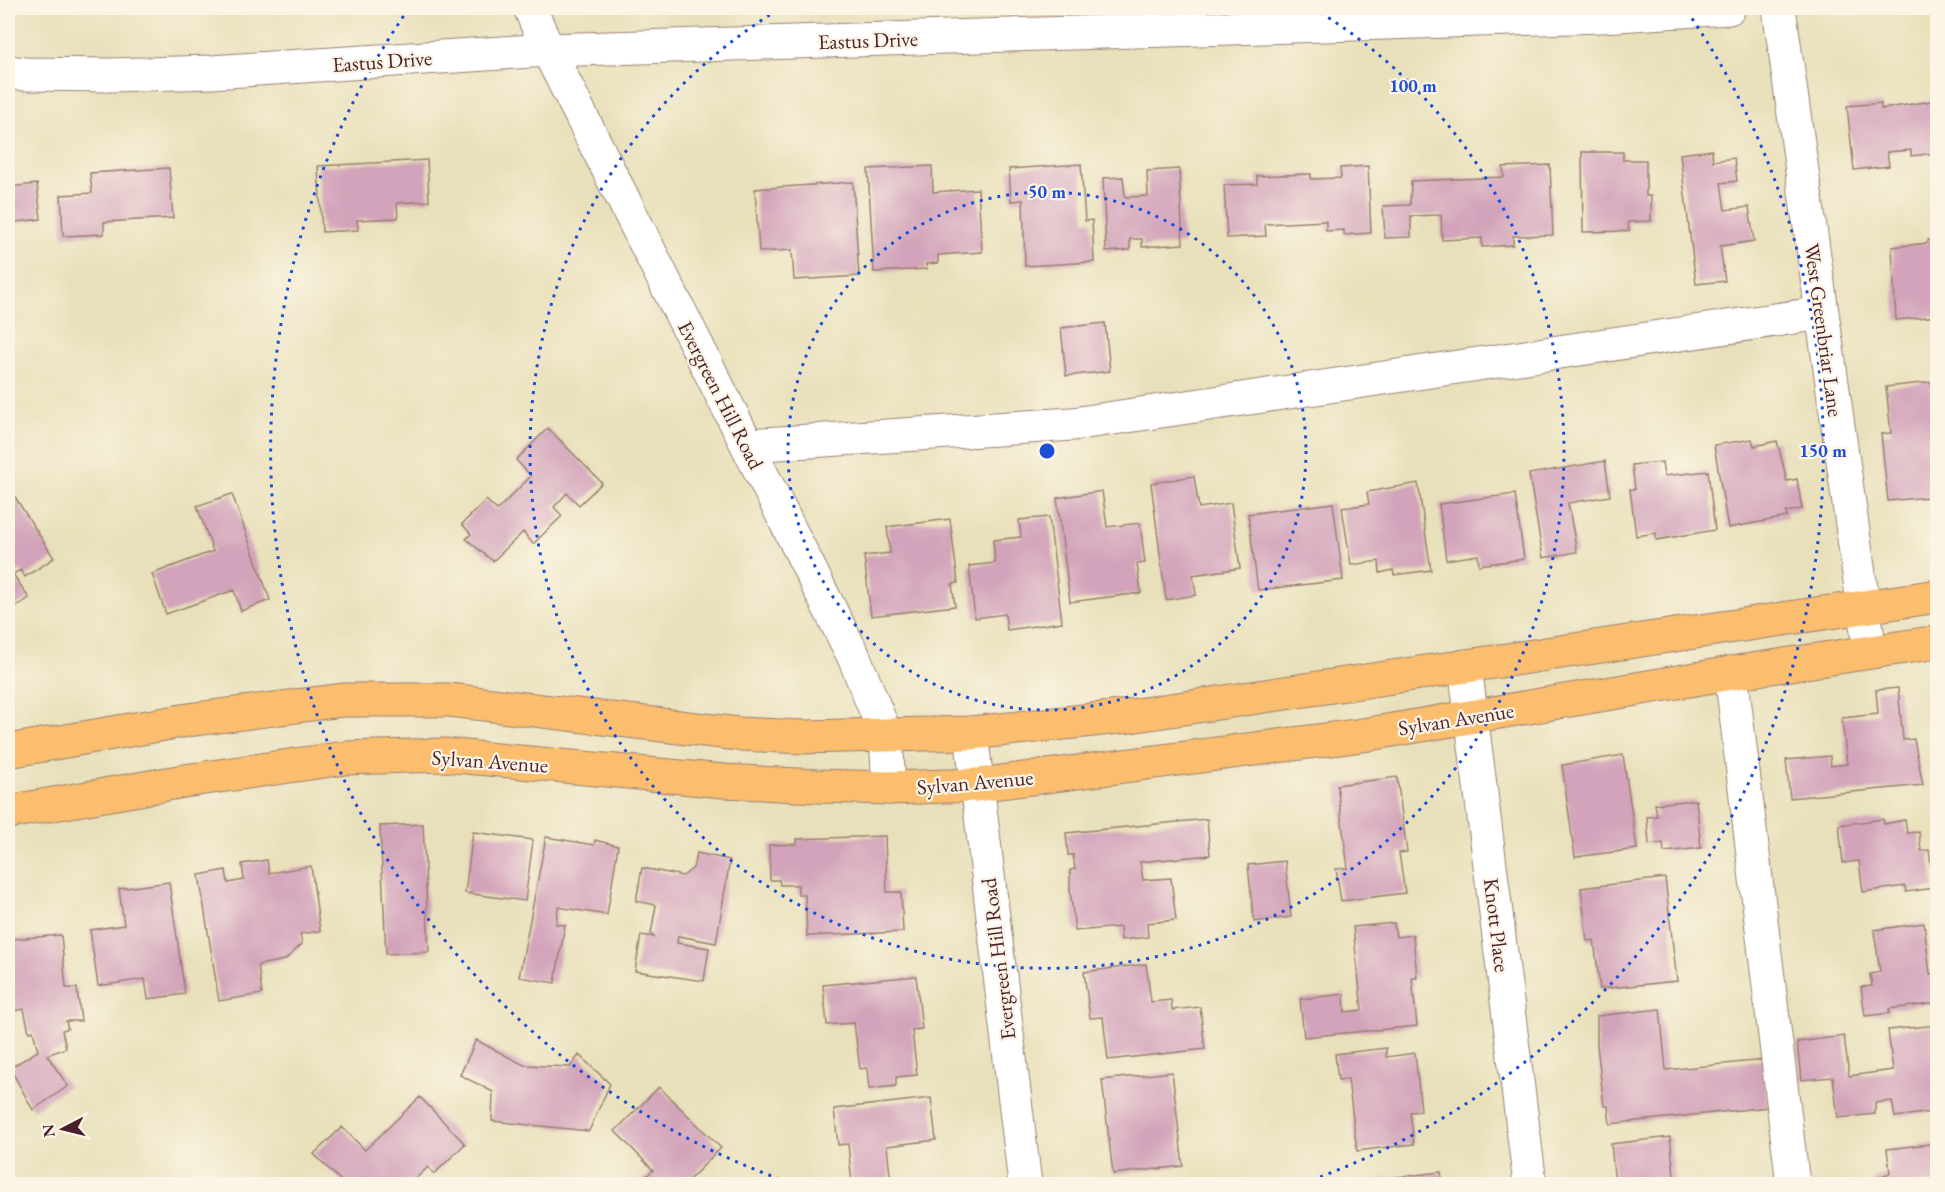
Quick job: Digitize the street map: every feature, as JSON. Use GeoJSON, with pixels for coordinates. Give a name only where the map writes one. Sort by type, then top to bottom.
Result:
{"type":"FeatureCollection","features":[{"type":"Feature","properties":{"kind":"main road"},"geometry":{"type":"LineString","coordinates":[[8,751],[188,720],[343,700],[449,700],[739,734],[803,737],[971,733],[1130,716],[1938,596]]}},
{"type":"Feature","properties":{"kind":"main road","name":"Sylvan Avenue"},"geometry":{"type":"LineString","coordinates":[[8,812],[184,781],[356,757],[444,755],[724,781],[889,788],[977,784],[1363,735],[1938,642]]}},
{"type":"Feature","properties":{"kind":"street","name":"Evergreen Hill Road"},"geometry":{"type":"LineString","coordinates":[[530,8],[548,50],[854,657],[886,736],[889,788]]}},
{"type":"Feature","properties":{"kind":"street","name":"Eastus Drive"},"geometry":{"type":"LineString","coordinates":[[8,72],[111,75],[200,72],[548,50],[1589,16],[1729,8]]}},
{"type":"Feature","properties":{"kind":"street","name":"West Greenbriar Lane"},"geometry":{"type":"LineString","coordinates":[[1779,8],[1870,652]]}},
{"type":"Feature","properties":{"kind":"street"},"geometry":{"type":"LineString","coordinates":[[747,445],[1073,424],[1822,313]]}},
{"type":"Feature","properties":{"kind":"street","name":"Knott Place"},"geometry":{"type":"LineString","coordinates":[[1465,666],[1530,1185]]}},
{"type":"Feature","properties":{"kind":"street"},"geometry":{"type":"LineString","coordinates":[[1731,674],[1793,1185]]}},
{"type":"Feature","properties":{"kind":"street","name":"Evergreen Hill Road"},"geometry":{"type":"LineString","coordinates":[[971,733],[1025,1185]]}},
{"type":"Feature","properties":{"kind":"building"},"geometry":{"type":"Polygon","coordinates":[[[1938,100],[1936,153],[1911,156],[1911,150],[1887,152],[1889,166],[1854,170],[1847,106],[1881,103],[1881,109],[1938,100]]]}},
{"type":"Feature","properties":{"kind":"building"},"geometry":{"type":"Polygon","coordinates":[[[1712,150],[1713,161],[1734,158],[1737,181],[1721,183],[1725,210],[1749,207],[1754,241],[1720,246],[1725,281],[1696,284],[1680,154],[1712,150]]]}},
{"type":"Feature","properties":{"kind":"building"},"geometry":{"type":"Polygon","coordinates":[[[1582,152],[1623,152],[1623,160],[1646,160],[1646,196],[1651,196],[1651,221],[1628,222],[1629,231],[1583,232],[1582,152]]]}},
{"type":"Feature","properties":{"kind":"building"},"geometry":{"type":"Polygon","coordinates":[[[427,160],[429,201],[397,203],[398,218],[357,220],[358,230],[322,232],[318,166],[427,160]]]}},
{"type":"Feature","properties":{"kind":"building"},"geometry":{"type":"Polygon","coordinates":[[[1081,164],[1085,221],[1092,220],[1094,262],[1025,266],[1023,200],[1011,201],[1009,169],[1081,164]]]}},
{"type":"Feature","properties":{"kind":"building"},"geometry":{"type":"Polygon","coordinates":[[[1550,165],[1553,235],[1513,236],[1513,245],[1482,247],[1482,238],[1442,240],[1441,215],[1411,216],[1411,237],[1385,238],[1383,206],[1410,205],[1411,181],[1504,177],[1503,167],[1550,165]]]}},
{"type":"Feature","properties":{"kind":"building"},"geometry":{"type":"Polygon","coordinates":[[[932,166],[933,192],[978,189],[982,252],[938,255],[938,263],[926,264],[927,269],[874,272],[868,169],[932,166]]]}},
{"type":"Feature","properties":{"kind":"building"},"geometry":{"type":"Polygon","coordinates":[[[1368,166],[1371,233],[1344,235],[1344,230],[1326,231],[1326,221],[1265,224],[1266,236],[1227,238],[1224,185],[1257,184],[1257,176],[1311,174],[1311,179],[1341,178],[1340,168],[1368,166]]]}},
{"type":"Feature","properties":{"kind":"building"},"geometry":{"type":"Polygon","coordinates":[[[169,168],[173,218],[104,222],[104,234],[63,236],[61,195],[92,193],[90,173],[169,168]]]}},
{"type":"Feature","properties":{"kind":"building"},"geometry":{"type":"Polygon","coordinates":[[[1179,169],[1183,244],[1142,247],[1142,239],[1130,239],[1130,250],[1106,252],[1103,178],[1123,177],[1125,197],[1148,196],[1147,171],[1179,169]]]}},
{"type":"Feature","properties":{"kind":"building"},"geometry":{"type":"Polygon","coordinates":[[[853,182],[859,276],[794,280],[792,250],[759,252],[755,189],[853,182]]]}},
{"type":"Feature","properties":{"kind":"building"},"geometry":{"type":"Polygon","coordinates":[[[37,184],[41,219],[8,223],[8,187],[37,184]]]}},
{"type":"Feature","properties":{"kind":"building"},"geometry":{"type":"Polygon","coordinates":[[[1938,239],[1938,316],[1896,320],[1892,247],[1928,243],[1928,240],[1938,239]]]}},
{"type":"Feature","properties":{"kind":"building"},"geometry":{"type":"Polygon","coordinates":[[[1105,323],[1110,371],[1066,376],[1061,328],[1105,323]]]}},
{"type":"Feature","properties":{"kind":"building"},"geometry":{"type":"Polygon","coordinates":[[[1931,382],[1936,435],[1938,435],[1938,496],[1888,501],[1881,434],[1891,433],[1886,387],[1931,382]]]}},
{"type":"Feature","properties":{"kind":"building"},"geometry":{"type":"Polygon","coordinates":[[[548,428],[602,483],[579,505],[567,493],[554,507],[562,516],[533,544],[523,532],[493,561],[466,539],[471,534],[462,524],[486,500],[497,510],[531,476],[516,460],[548,428]]]}},
{"type":"Feature","properties":{"kind":"building"},"geometry":{"type":"Polygon","coordinates":[[[1752,439],[1754,446],[1777,441],[1787,481],[1797,479],[1802,509],[1786,512],[1787,517],[1728,528],[1714,445],[1752,439]]]}},
{"type":"Feature","properties":{"kind":"building"},"geometry":{"type":"Polygon","coordinates":[[[1605,461],[1610,496],[1568,503],[1577,552],[1543,558],[1529,474],[1605,461]]]}},
{"type":"Feature","properties":{"kind":"building"},"geometry":{"type":"Polygon","coordinates":[[[1662,462],[1664,476],[1708,471],[1715,530],[1656,540],[1656,533],[1636,536],[1630,489],[1635,489],[1632,465],[1662,462]]]}},
{"type":"Feature","properties":{"kind":"building"},"geometry":{"type":"Polygon","coordinates":[[[1194,476],[1199,508],[1231,503],[1240,568],[1193,575],[1196,595],[1166,600],[1151,483],[1194,476]]]}},
{"type":"Feature","properties":{"kind":"building"},"geometry":{"type":"Polygon","coordinates":[[[1418,483],[1431,570],[1394,575],[1393,570],[1380,573],[1379,561],[1351,565],[1342,508],[1369,504],[1367,492],[1418,483]]]}},
{"type":"Feature","properties":{"kind":"building"},"geometry":{"type":"Polygon","coordinates":[[[8,486],[54,558],[25,577],[21,570],[13,574],[29,598],[8,612],[8,486]]]}},
{"type":"Feature","properties":{"kind":"building"},"geometry":{"type":"Polygon","coordinates":[[[1102,491],[1107,527],[1140,523],[1145,563],[1137,564],[1141,593],[1070,602],[1057,498],[1102,491]]]}},
{"type":"Feature","properties":{"kind":"building"},"geometry":{"type":"Polygon","coordinates":[[[232,494],[270,600],[241,611],[234,590],[166,614],[152,574],[213,551],[197,506],[232,494]]]}},
{"type":"Feature","properties":{"kind":"building"},"geometry":{"type":"Polygon","coordinates":[[[1515,494],[1524,559],[1479,565],[1478,555],[1446,560],[1439,504],[1515,494]]]}},
{"type":"Feature","properties":{"kind":"building"},"geometry":{"type":"Polygon","coordinates":[[[1333,503],[1343,580],[1258,590],[1248,514],[1333,503]]]}},
{"type":"Feature","properties":{"kind":"building"},"geometry":{"type":"Polygon","coordinates":[[[1049,517],[1062,622],[1007,630],[1005,614],[975,618],[969,566],[995,563],[993,540],[1021,537],[1019,520],[1049,517]]]}},
{"type":"Feature","properties":{"kind":"building"},"geometry":{"type":"Polygon","coordinates":[[[950,519],[958,583],[952,584],[955,606],[871,616],[864,556],[890,553],[887,527],[950,519]]]}},
{"type":"Feature","properties":{"kind":"building"},"geometry":{"type":"Polygon","coordinates":[[[1898,688],[1903,740],[1914,739],[1923,785],[1790,798],[1786,760],[1830,756],[1831,766],[1847,764],[1842,718],[1878,714],[1876,690],[1898,688]]]}},
{"type":"Feature","properties":{"kind":"building"},"geometry":{"type":"Polygon","coordinates":[[[1623,755],[1637,849],[1575,857],[1562,765],[1623,755]]]}},
{"type":"Feature","properties":{"kind":"building"},"geometry":{"type":"Polygon","coordinates":[[[1397,777],[1407,852],[1399,853],[1405,893],[1341,901],[1336,869],[1348,868],[1337,785],[1397,777]]]}},
{"type":"Feature","properties":{"kind":"building"},"geometry":{"type":"Polygon","coordinates":[[[1696,800],[1701,848],[1664,852],[1663,843],[1649,845],[1647,817],[1657,816],[1655,804],[1696,800]]]}},
{"type":"Feature","properties":{"kind":"building"},"geometry":{"type":"Polygon","coordinates":[[[1207,819],[1210,855],[1140,862],[1143,880],[1171,878],[1176,920],[1147,923],[1148,937],[1121,940],[1120,927],[1075,931],[1070,870],[1075,869],[1073,855],[1068,855],[1066,833],[1207,819]]]}},
{"type":"Feature","properties":{"kind":"building"},"geometry":{"type":"Polygon","coordinates":[[[1883,819],[1884,824],[1905,820],[1907,833],[1919,832],[1921,851],[1929,850],[1934,888],[1906,892],[1905,886],[1863,892],[1859,861],[1843,863],[1839,825],[1883,819]]]}},
{"type":"Feature","properties":{"kind":"building"},"geometry":{"type":"Polygon","coordinates":[[[423,824],[429,952],[386,954],[380,826],[423,824]]]}},
{"type":"Feature","properties":{"kind":"building"},"geometry":{"type":"Polygon","coordinates":[[[473,832],[533,840],[525,901],[465,893],[473,832]]]}},
{"type":"Feature","properties":{"kind":"building"},"geometry":{"type":"Polygon","coordinates":[[[885,836],[887,892],[901,892],[903,932],[807,936],[805,895],[798,895],[798,885],[780,885],[779,880],[770,880],[769,845],[797,844],[797,839],[885,836]]]}},
{"type":"Feature","properties":{"kind":"building"},"geometry":{"type":"Polygon","coordinates":[[[546,837],[594,845],[595,840],[618,846],[607,915],[558,907],[556,924],[565,925],[555,983],[519,977],[546,837]]]}},
{"type":"Feature","properties":{"kind":"building"},"geometry":{"type":"Polygon","coordinates":[[[697,853],[730,860],[716,943],[678,936],[677,943],[709,948],[704,981],[635,971],[641,935],[654,937],[651,934],[656,905],[636,901],[642,868],[683,876],[693,868],[697,853]]]}},
{"type":"Feature","properties":{"kind":"building"},"geometry":{"type":"Polygon","coordinates":[[[267,860],[269,873],[311,866],[320,931],[300,934],[302,944],[285,960],[258,965],[262,994],[219,1001],[199,875],[226,870],[228,883],[244,880],[242,864],[267,860]]]}},
{"type":"Feature","properties":{"kind":"building"},"geometry":{"type":"Polygon","coordinates":[[[1285,861],[1291,917],[1254,922],[1248,865],[1285,861]]]}},
{"type":"Feature","properties":{"kind":"building"},"geometry":{"type":"Polygon","coordinates":[[[1665,878],[1677,981],[1600,989],[1594,940],[1587,941],[1581,888],[1665,878]]]}},
{"type":"Feature","properties":{"kind":"building"},"geometry":{"type":"Polygon","coordinates":[[[169,882],[185,994],[148,999],[145,979],[98,986],[90,930],[124,925],[119,889],[169,882]]]}},
{"type":"Feature","properties":{"kind":"building"},"geometry":{"type":"Polygon","coordinates":[[[1394,923],[1396,937],[1413,935],[1417,978],[1412,978],[1417,1026],[1304,1037],[1300,999],[1344,994],[1345,1012],[1362,1010],[1353,927],[1394,923]]]}},
{"type":"Feature","properties":{"kind":"building"},"geometry":{"type":"Polygon","coordinates":[[[1924,923],[1930,974],[1938,973],[1938,1003],[1889,1009],[1890,1013],[1865,1016],[1861,987],[1872,986],[1870,974],[1880,972],[1874,930],[1924,923]]]}},
{"type":"Feature","properties":{"kind":"building"},"geometry":{"type":"Polygon","coordinates":[[[61,935],[66,988],[77,988],[81,1021],[66,1021],[68,1029],[62,1030],[66,1048],[47,1055],[68,1086],[33,1110],[10,1068],[38,1051],[33,1031],[29,1032],[24,1009],[8,1012],[8,953],[14,953],[13,939],[61,935]]]}},
{"type":"Feature","properties":{"kind":"building"},"geometry":{"type":"Polygon","coordinates":[[[1146,964],[1151,1002],[1171,1000],[1172,1010],[1200,1007],[1205,1049],[1108,1060],[1103,1017],[1090,1018],[1084,972],[1146,964]]]}},
{"type":"Feature","properties":{"kind":"building"},"geometry":{"type":"Polygon","coordinates":[[[916,976],[922,1029],[912,1030],[917,1075],[896,1077],[896,1086],[869,1089],[867,1068],[860,1069],[854,1023],[827,1025],[823,985],[916,976]]]}},
{"type":"Feature","properties":{"kind":"building"},"geometry":{"type":"Polygon","coordinates":[[[1660,1009],[1666,1070],[1763,1060],[1768,1107],[1610,1124],[1608,1106],[1604,1106],[1597,1045],[1597,1016],[1660,1009]]]}},
{"type":"Feature","properties":{"kind":"building"},"geometry":{"type":"Polygon","coordinates":[[[1938,1025],[1938,1111],[1895,1117],[1892,1101],[1875,1103],[1875,1114],[1838,1118],[1833,1077],[1801,1080],[1797,1042],[1844,1036],[1849,1076],[1893,1070],[1888,1030],[1938,1025]]]}},
{"type":"Feature","properties":{"kind":"building"},"geometry":{"type":"Polygon","coordinates":[[[476,1040],[524,1065],[570,1067],[579,1055],[610,1084],[589,1131],[492,1121],[493,1092],[460,1075],[476,1040]]]}},
{"type":"Feature","properties":{"kind":"building"},"geometry":{"type":"Polygon","coordinates":[[[1386,1048],[1386,1057],[1415,1053],[1421,1111],[1410,1112],[1414,1144],[1357,1151],[1348,1079],[1338,1080],[1335,1054],[1386,1048]]]}},
{"type":"Feature","properties":{"kind":"building"},"geometry":{"type":"Polygon","coordinates":[[[1172,1072],[1183,1166],[1113,1174],[1102,1080],[1172,1072]]]}},
{"type":"Feature","properties":{"kind":"building"},"geometry":{"type":"Polygon","coordinates":[[[659,1087],[721,1148],[685,1184],[638,1184],[653,1170],[615,1131],[659,1087]]]}},
{"type":"Feature","properties":{"kind":"building"},"geometry":{"type":"Polygon","coordinates":[[[420,1097],[465,1144],[434,1174],[428,1167],[410,1184],[391,1184],[388,1181],[384,1184],[344,1184],[314,1154],[342,1127],[365,1150],[420,1097]]]}},
{"type":"Feature","properties":{"kind":"building"},"geometry":{"type":"Polygon","coordinates":[[[931,1098],[936,1140],[887,1146],[891,1184],[852,1184],[848,1144],[838,1145],[834,1109],[931,1098]]]}},
{"type":"Feature","properties":{"kind":"building"},"geometry":{"type":"Polygon","coordinates":[[[1670,1137],[1675,1184],[1615,1184],[1611,1144],[1670,1137]]]}},
{"type":"Feature","properties":{"kind":"building"},"geometry":{"type":"Polygon","coordinates":[[[1938,1143],[1938,1184],[1874,1184],[1873,1179],[1890,1173],[1887,1149],[1938,1143]]]}},
{"type":"Feature","properties":{"kind":"building"},"geometry":{"type":"Polygon","coordinates":[[[1441,1172],[1443,1184],[1380,1184],[1380,1179],[1441,1172]]]}}]}
